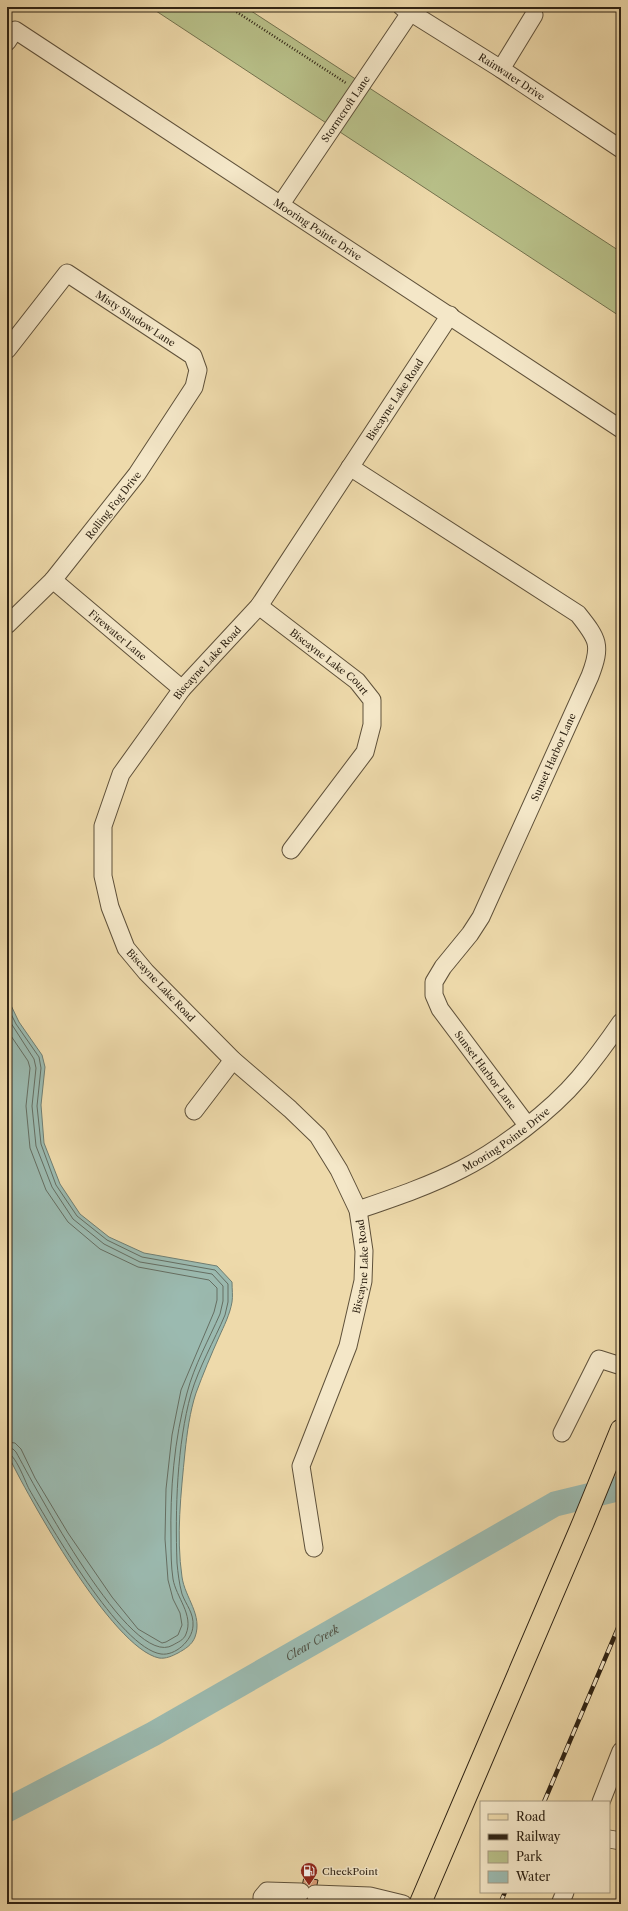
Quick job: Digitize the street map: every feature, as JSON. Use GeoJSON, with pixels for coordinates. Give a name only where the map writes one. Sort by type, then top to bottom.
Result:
{"type":"FeatureCollection","features":[{"type":"Feature","properties":{"kind":"main road"},"geometry":{"type":"LineString","coordinates":[[420,1904],[583,1523],[621,1430]]}},
{"type":"Feature","properties":{"kind":"street","name":"Stormcroft Lane"},"geometry":{"type":"LineString","coordinates":[[281,204],[357,91],[406,10]]}},
{"type":"Feature","properties":{"kind":"street","name":"Rainwater Drive"},"geometry":{"type":"LineString","coordinates":[[406,10],[500,69],[621,149]]}},
{"type":"Feature","properties":{"kind":"street"},"geometry":{"type":"LineString","coordinates":[[500,69],[534,15]]}},
{"type":"Feature","properties":{"kind":"street","name":"Mooring Pointe Drive"},"geometry":{"type":"LineString","coordinates":[[11,36],[281,204],[621,429]]}},
{"type":"Feature","properties":{"kind":"street","name":"Misty Shadow Lane"},"geometry":{"type":"LineString","coordinates":[[7,350],[67,273],[193,356],[198,370]]}},
{"type":"Feature","properties":{"kind":"street","name":"Biscayne Lake Road"},"geometry":{"type":"LineString","coordinates":[[314,1548],[301,1466],[348,1346],[363,1281],[364,1251],[358,1210],[339,1170],[318,1136],[290,1109],[233,1060],[146,972],[126,948],[110,907],[103,876],[103,826],[121,774],[182,689],[259,606],[450,315]]}},
{"type":"Feature","properties":{"kind":"street","name":"Rolling Fog Drive"},"geometry":{"type":"LineString","coordinates":[[7,626],[53,580],[137,474],[194,387],[198,370]]}},
{"type":"Feature","properties":{"kind":"street","name":"Sunset Harbor Lane"},"geometry":{"type":"LineString","coordinates":[[350,467],[578,614],[595,634],[597,658],[590,676],[484,910],[470,934],[443,967],[434,982],[434,995],[440,1009],[527,1125]]}},
{"type":"Feature","properties":{"kind":"street","name":"Firewater Lane"},"geometry":{"type":"LineString","coordinates":[[53,580],[182,689]]}},
{"type":"Feature","properties":{"kind":"street","name":"Biscayne Lake Court"},"geometry":{"type":"LineString","coordinates":[[259,606],[357,681],[372,700],[372,725],[365,752],[291,850]]}},
{"type":"Feature","properties":{"kind":"street","name":"Mooring Pointe Drive"},"geometry":{"type":"LineString","coordinates":[[358,1210],[434,1182],[463,1169],[493,1151],[527,1125],[578,1079],[601,1051],[621,1022]]}},
{"type":"Feature","properties":{"kind":"street"},"geometry":{"type":"LineString","coordinates":[[194,1112],[233,1060]]}},
{"type":"Feature","properties":{"kind":"street"},"geometry":{"type":"LineString","coordinates":[[562,1433],[599,1359],[621,1366]]}},
{"type":"Feature","properties":{"kind":"street"},"geometry":{"type":"LineString","coordinates":[[601,1801],[621,1751]]}},
{"type":"Feature","properties":{"kind":"street"},"geometry":{"type":"LineString","coordinates":[[610,1839],[621,1841]]}},
{"type":"Feature","properties":{"kind":"street"},"geometry":{"type":"LineString","coordinates":[[262,1904],[262,1897],[267,1891],[308,1893],[403,1904]]}},
{"type":"Feature","properties":{"kind":"street"},"geometry":{"type":"LineString","coordinates":[[560,1904],[565,1893]]}},
{"type":"Feature","properties":{"kind":"path"},"geometry":{"type":"LineString","coordinates":[[229,7],[357,91]]}},
{"type":"Feature","properties":{"kind":"green space"},"geometry":{"type":"Polygon","coordinates":[[[150,7],[245,7],[621,252],[621,317],[150,7]]]}},
{"type":"Feature","properties":{"kind":"water"},"geometry":{"type":"Polygon","coordinates":[[[7,997],[19,1022],[42,1055],[45,1067],[41,1105],[44,1143],[60,1184],[80,1214],[109,1237],[144,1253],[217,1266],[232,1282],[231,1306],[227,1320],[196,1393],[189,1422],[185,1452],[179,1530],[180,1562],[184,1585],[197,1621],[197,1629],[194,1640],[190,1645],[167,1658],[159,1658],[140,1648],[118,1628],[96,1600],[52,1535],[7,1453],[7,997]]]}},
{"type":"Feature","properties":{"kind":"building","name":"CheckPoint"},"geometry":{"type":"Polygon","coordinates":[[[304,1877],[318,1880],[313,1904],[298,1904],[304,1877]]]}},
{"type":"Feature","properties":{"kind":"waterway","name":"Clear Creek"},"geometry":{"type":"LineString","coordinates":[[7,1810],[153,1734],[555,1504],[621,1488]]}},
{"type":"Feature","properties":{"kind":"railway"},"geometry":{"type":"LineString","coordinates":[[544,1801],[621,1621]]}},
{"type":"Feature","properties":{"kind":"railway"},"geometry":{"type":"LineString","coordinates":[[500,1904],[505,1893]]}},
{"type":"Feature","properties":{"kind":"place","name":"CheckPoint"},"geometry":{"type":"Point","coordinates":[309,1886]}}]}
